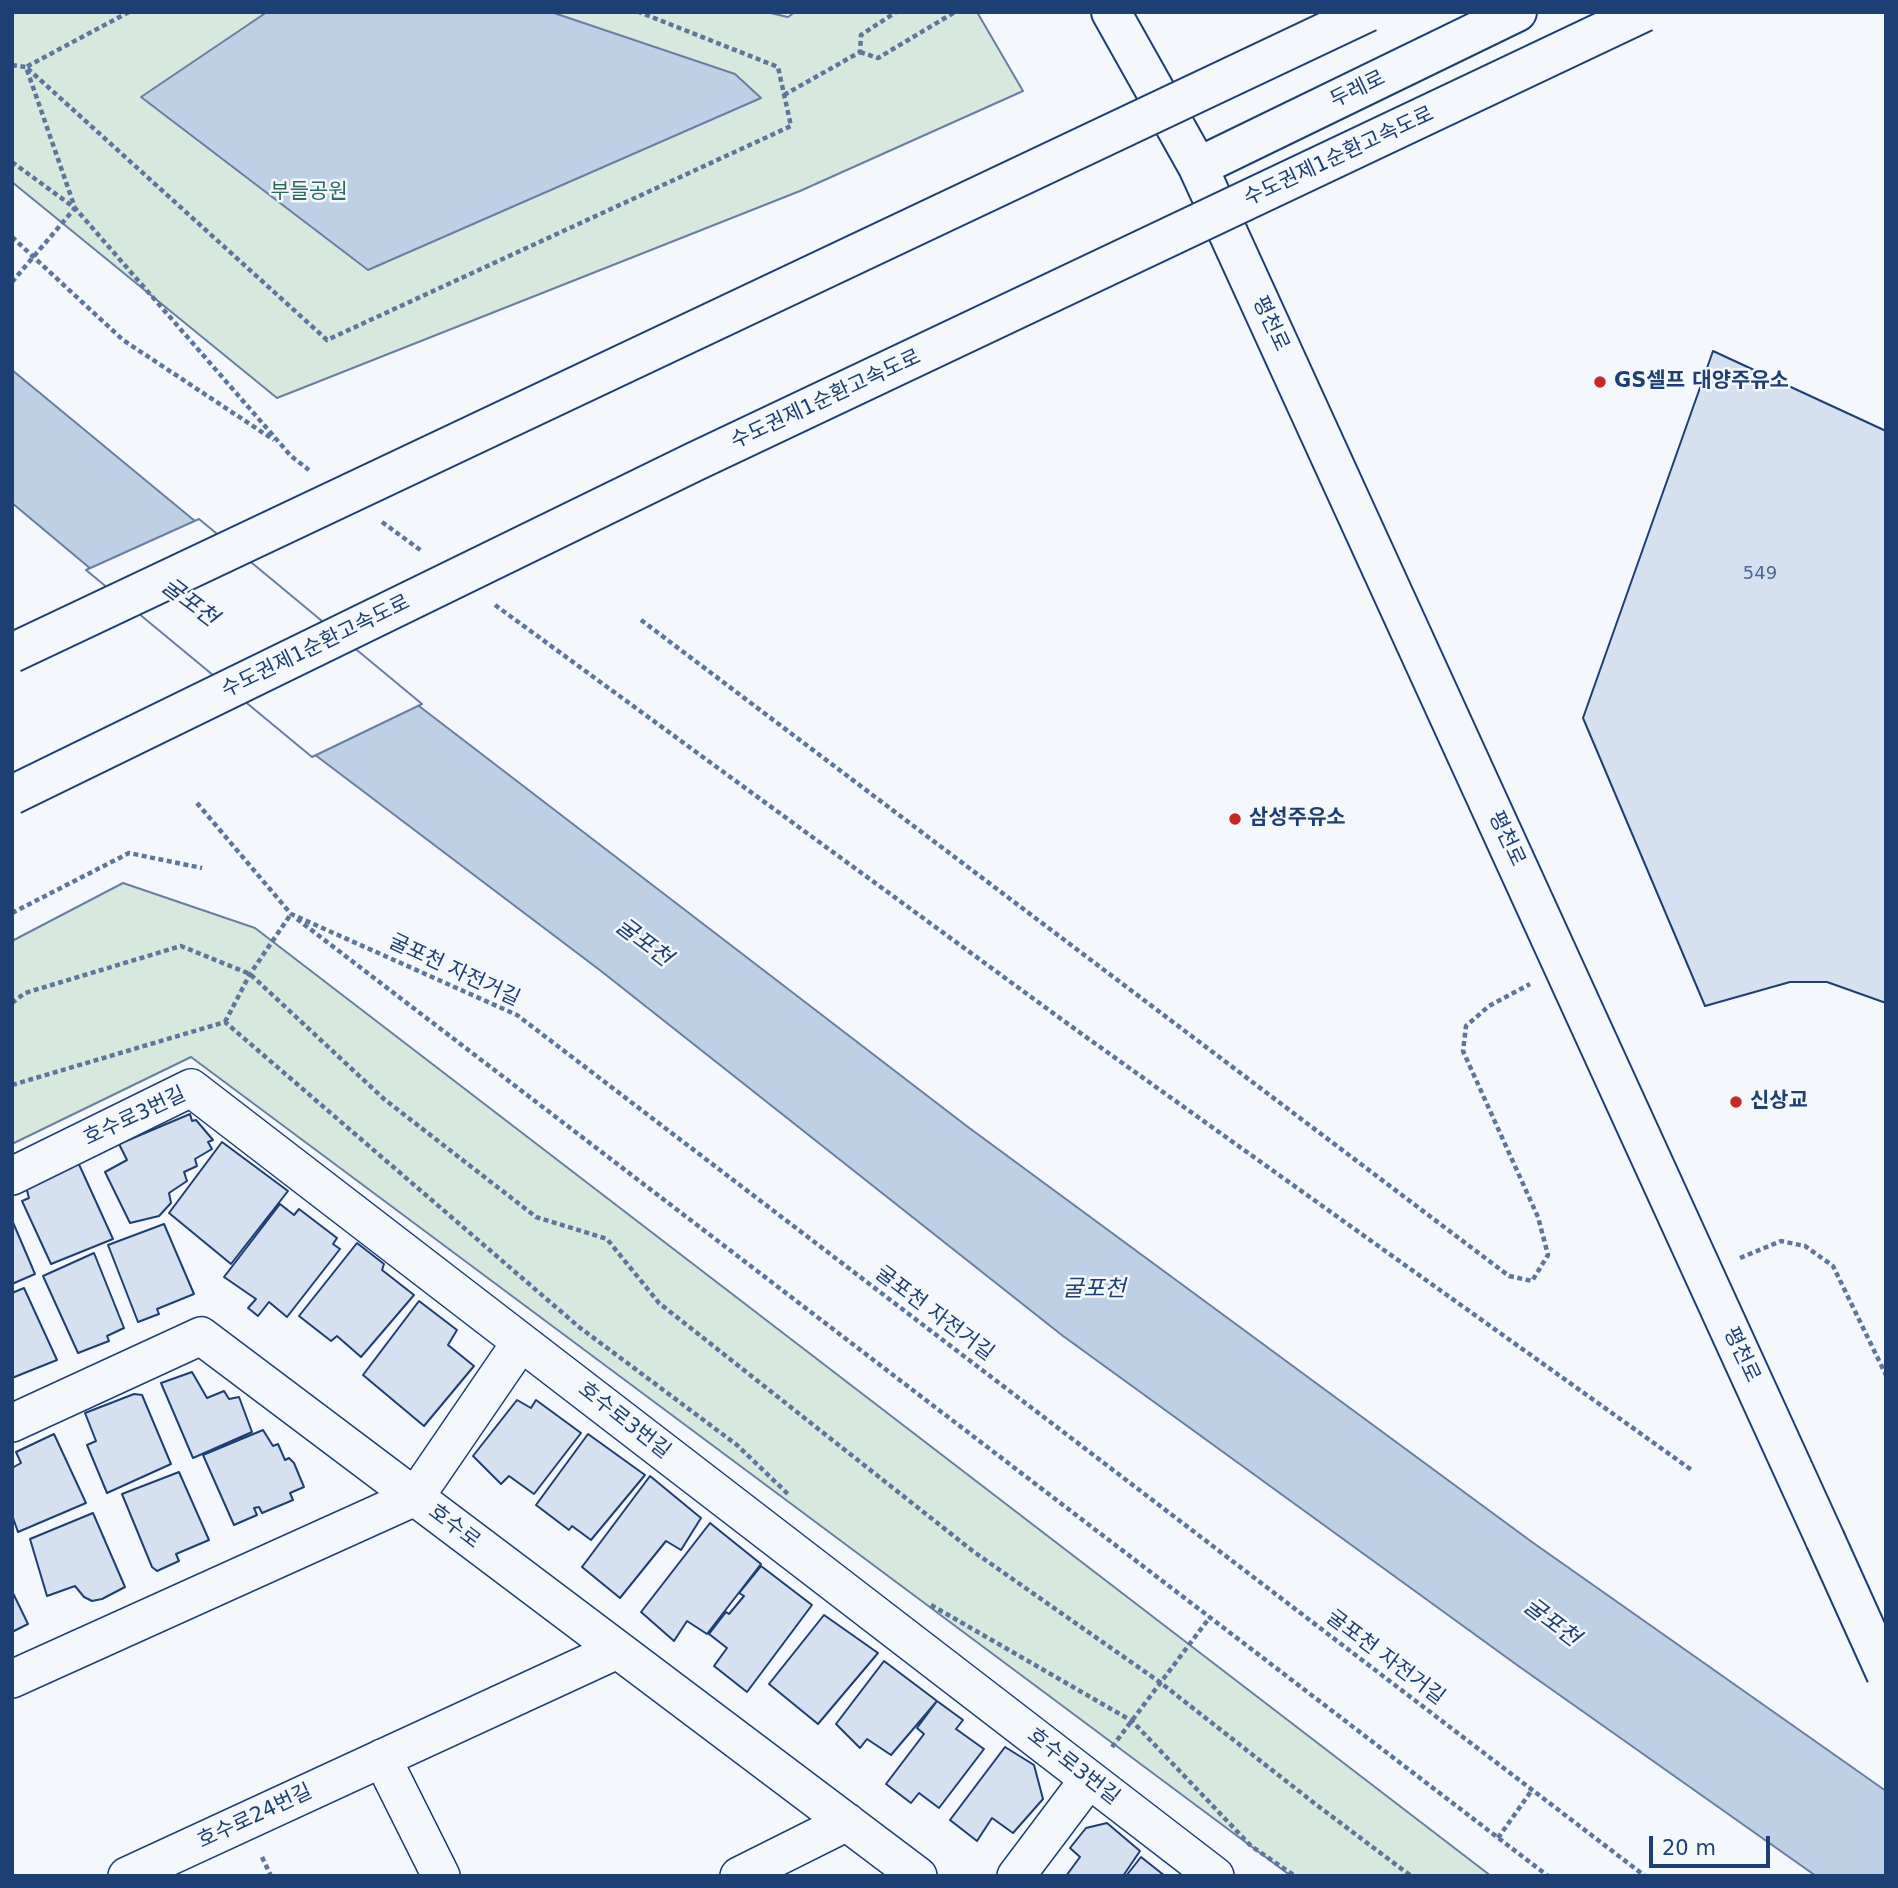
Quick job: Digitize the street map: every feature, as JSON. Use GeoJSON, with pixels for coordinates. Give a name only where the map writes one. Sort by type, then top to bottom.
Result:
{"type":"FeatureCollection","features":[{"type":"Feature","properties":{"kind":"main road","name":"평천로"},"geometry":{"type":"LineString","coordinates":[[1111,12],[1198,167],[1886,1674]]}},
{"type":"Feature","properties":{"kind":"main road"},"geometry":{"type":"LineString","coordinates":[[12,653],[1368,12]]}},
{"type":"Feature","properties":{"kind":"main road","name":"두레로"},"geometry":{"type":"LineString","coordinates":[[1198,167],[1517,12]]}},
{"type":"Feature","properties":{"kind":"main road","name":"수도권제1순환고속도로"},"geometry":{"type":"LineString","coordinates":[[12,795],[682,468],[1644,12]]}},
{"type":"Feature","properties":{"kind":"street","name":"호수로3번길"},"geometry":{"type":"LineString","coordinates":[[12,1176],[191,1088],[1214,1876]]}},
{"type":"Feature","properties":{"kind":"street"},"geometry":{"type":"LineString","coordinates":[[12,1423],[201,1336],[415,1497],[522,1342]]}},
{"type":"Feature","properties":{"kind":"street","name":"호수로"},"geometry":{"type":"LineString","coordinates":[[12,1679],[415,1497],[918,1876]]}},
{"type":"Feature","properties":{"kind":"street","name":"호수로24번길"},"geometry":{"type":"LineString","coordinates":[[127,1876],[617,1650]]}},
{"type":"Feature","properties":{"kind":"street"},"geometry":{"type":"LineString","coordinates":[[382,1758],[441,1876]]}},
{"type":"Feature","properties":{"kind":"street"},"geometry":{"type":"LineString","coordinates":[[1016,1876],[1089,1779]]}},
{"type":"Feature","properties":{"kind":"street"},"geometry":{"type":"LineString","coordinates":[[739,1876],[847,1822]]}},
{"type":"Feature","properties":{"kind":"path"},"geometry":{"type":"LineString","coordinates":[[26,67],[129,12]]}},
{"type":"Feature","properties":{"kind":"path"},"geometry":{"type":"LineString","coordinates":[[12,65],[26,67],[327,340],[791,125],[778,67],[639,12]]}},
{"type":"Feature","properties":{"kind":"path"},"geometry":{"type":"LineString","coordinates":[[860,52],[861,35],[896,12]]}},
{"type":"Feature","properties":{"kind":"path"},"geometry":{"type":"LineString","coordinates":[[784,95],[860,52],[878,58],[955,12]]}},
{"type":"Feature","properties":{"kind":"path"},"geometry":{"type":"LineString","coordinates":[[26,67],[75,208]]}},
{"type":"Feature","properties":{"kind":"path"},"geometry":{"type":"LineString","coordinates":[[12,162],[75,208],[280,444],[313,472]]}},
{"type":"Feature","properties":{"kind":"path"},"geometry":{"type":"LineString","coordinates":[[12,282],[75,208]]}},
{"type":"Feature","properties":{"kind":"path"},"geometry":{"type":"LineString","coordinates":[[12,237],[123,340],[280,444]]}},
{"type":"Feature","properties":{"kind":"path"},"geometry":{"type":"LineString","coordinates":[[381,522],[426,555]]}},
{"type":"Feature","properties":{"kind":"path"},"geometry":{"type":"LineString","coordinates":[[494,604],[1079,1032],[1693,1471]]}},
{"type":"Feature","properties":{"kind":"path"},"geometry":{"type":"LineString","coordinates":[[641,620],[1509,1276],[1532,1281],[1548,1255],[1538,1217],[1463,1051],[1466,1026],[1489,1006],[1564,967]]}},
{"type":"Feature","properties":{"kind":"path","name":"굴포천 자전거길"},"geometry":{"type":"LineString","coordinates":[[197,803],[291,914],[517,1015],[1645,1876]]}},
{"type":"Feature","properties":{"kind":"path"},"geometry":{"type":"LineString","coordinates":[[12,913],[129,853],[202,868]]}},
{"type":"Feature","properties":{"kind":"path"},"geometry":{"type":"LineString","coordinates":[[12,1085],[225,1022],[250,974],[291,914],[1548,1876]]}},
{"type":"Feature","properties":{"kind":"path"},"geometry":{"type":"LineString","coordinates":[[12,1003],[25,993],[181,946],[250,974],[384,1099],[525,1209],[536,1217],[607,1239],[659,1303],[974,1552],[1161,1683],[1411,1876]]}},
{"type":"Feature","properties":{"kind":"path"},"geometry":{"type":"LineString","coordinates":[[225,1022],[579,1327],[737,1445],[795,1501]]}},
{"type":"Feature","properties":{"kind":"path"},"geometry":{"type":"LineString","coordinates":[[1704,1273],[1781,1241],[1805,1246],[1833,1266],[1886,1375]]}},
{"type":"Feature","properties":{"kind":"path"},"geometry":{"type":"LineString","coordinates":[[921,1599],[1132,1720],[1251,1846],[1295,1876]]}},
{"type":"Feature","properties":{"kind":"path"},"geometry":{"type":"LineString","coordinates":[[1089,1779],[1210,1617]]}},
{"type":"Feature","properties":{"kind":"path"},"geometry":{"type":"LineString","coordinates":[[1499,1838],[1532,1790]]}},
{"type":"Feature","properties":{"kind":"green space","name":"부들공원"},"geometry":{"type":"Polygon","coordinates":[[[12,12],[766,12],[788,17],[795,12],[977,12],[1023,91],[800,191],[277,398],[12,182],[12,12]]]}},
{"type":"Feature","properties":{"kind":"green space"},"geometry":{"type":"Polygon","coordinates":[[[123,883],[255,928],[1491,1876],[1291,1876],[191,1057],[12,1144],[12,941],[123,883]]]}},
{"type":"Feature","properties":{"kind":"water"},"geometry":{"type":"Polygon","coordinates":[[[267,12],[551,12],[735,74],[761,98],[368,270],[141,97],[267,12]]]}},
{"type":"Feature","properties":{"kind":"water","name":"굴포천"},"geometry":{"type":"Polygon","coordinates":[[[12,370],[419,706],[968,1127],[1532,1542],[1886,1791],[1886,1876],[1816,1876],[1517,1665],[1063,1336],[601,971],[294,739],[12,503],[12,370]]]}},
{"type":"Feature","properties":{"kind":"pier"},"geometry":{"type":"Polygon","coordinates":[[[199,519],[422,704],[312,757],[86,570],[199,519]]]}},
{"type":"Feature","properties":{"kind":"building"},"geometry":{"type":"Polygon","coordinates":[[[1713,351],[1886,431],[1886,1003],[1827,982],[1790,982],[1705,1006],[1583,718],[1713,351]]]}},
{"type":"Feature","properties":{"kind":"building"},"geometry":{"type":"Polygon","coordinates":[[[190,1114],[192,1121],[196,1120],[213,1140],[208,1142],[212,1149],[195,1159],[197,1166],[184,1172],[187,1181],[169,1193],[171,1203],[159,1216],[130,1223],[105,1172],[127,1160],[119,1144],[190,1114]]]}},
{"type":"Feature","properties":{"kind":"building"},"geometry":{"type":"Polygon","coordinates":[[[222,1142],[288,1191],[231,1264],[169,1213],[222,1142]]]}},
{"type":"Feature","properties":{"kind":"building"},"geometry":{"type":"Polygon","coordinates":[[[77,1160],[113,1239],[51,1264],[22,1201],[29,1198],[25,1183],[77,1160]]]}},
{"type":"Feature","properties":{"kind":"building"},"geometry":{"type":"Polygon","coordinates":[[[280,1204],[294,1215],[299,1209],[337,1238],[333,1244],[340,1249],[287,1317],[269,1302],[258,1316],[248,1308],[256,1299],[224,1277],[280,1204]]]}},
{"type":"Feature","properties":{"kind":"building"},"geometry":{"type":"Polygon","coordinates":[[[12,1220],[35,1274],[12,1284],[12,1220]]]}},
{"type":"Feature","properties":{"kind":"building"},"geometry":{"type":"Polygon","coordinates":[[[164,1224],[194,1294],[157,1309],[159,1314],[138,1322],[108,1245],[164,1224]]]}},
{"type":"Feature","properties":{"kind":"building"},"geometry":{"type":"Polygon","coordinates":[[[357,1243],[384,1264],[382,1270],[414,1295],[361,1357],[337,1336],[331,1341],[299,1316],[357,1243]]]}},
{"type":"Feature","properties":{"kind":"building"},"geometry":{"type":"Polygon","coordinates":[[[94,1253],[124,1328],[107,1336],[109,1341],[78,1353],[43,1276],[94,1253]]]}},
{"type":"Feature","properties":{"kind":"building"},"geometry":{"type":"Polygon","coordinates":[[[24,1288],[57,1360],[12,1378],[12,1293],[24,1288]]]}},
{"type":"Feature","properties":{"kind":"building"},"geometry":{"type":"Polygon","coordinates":[[[419,1301],[457,1330],[448,1345],[474,1366],[424,1426],[363,1375],[419,1301]]]}},
{"type":"Feature","properties":{"kind":"building"},"geometry":{"type":"Polygon","coordinates":[[[192,1372],[207,1398],[224,1391],[229,1399],[239,1397],[252,1432],[193,1458],[161,1383],[192,1372]]]}},
{"type":"Feature","properties":{"kind":"building"},"geometry":{"type":"Polygon","coordinates":[[[134,1394],[142,1395],[171,1464],[107,1493],[87,1445],[96,1441],[85,1413],[134,1394]]]}},
{"type":"Feature","properties":{"kind":"building"},"geometry":{"type":"Polygon","coordinates":[[[517,1400],[531,1408],[536,1400],[581,1433],[534,1494],[509,1476],[501,1484],[473,1456],[517,1400]]]}},
{"type":"Feature","properties":{"kind":"building"},"geometry":{"type":"Polygon","coordinates":[[[263,1430],[273,1446],[278,1444],[285,1460],[289,1458],[294,1463],[304,1487],[290,1493],[293,1500],[262,1513],[259,1507],[254,1508],[257,1515],[234,1525],[203,1455],[263,1430]]]}},
{"type":"Feature","properties":{"kind":"building"},"geometry":{"type":"Polygon","coordinates":[[[54,1434],[86,1503],[18,1532],[12,1515],[12,1468],[21,1463],[16,1452],[54,1434]]]}},
{"type":"Feature","properties":{"kind":"building"},"geometry":{"type":"Polygon","coordinates":[[[588,1434],[645,1475],[591,1540],[572,1526],[569,1530],[536,1505],[588,1434]]]}},
{"type":"Feature","properties":{"kind":"building"},"geometry":{"type":"Polygon","coordinates":[[[179,1472],[209,1540],[176,1554],[179,1561],[157,1571],[152,1567],[122,1494],[179,1472]]]}},
{"type":"Feature","properties":{"kind":"building"},"geometry":{"type":"Polygon","coordinates":[[[650,1476],[701,1518],[681,1550],[666,1541],[620,1598],[582,1567],[650,1476]]]}},
{"type":"Feature","properties":{"kind":"building"},"geometry":{"type":"Polygon","coordinates":[[[93,1513],[125,1587],[92,1601],[84,1597],[75,1586],[47,1596],[30,1539],[93,1513]]]}},
{"type":"Feature","properties":{"kind":"building"},"geometry":{"type":"Polygon","coordinates":[[[710,1523],[761,1564],[707,1634],[687,1621],[674,1641],[641,1612],[710,1523]]]}},
{"type":"Feature","properties":{"kind":"building"},"geometry":{"type":"Polygon","coordinates":[[[761,1566],[812,1605],[747,1692],[714,1666],[727,1648],[709,1634],[726,1612],[729,1614],[744,1596],[739,1593],[761,1566]]]}},
{"type":"Feature","properties":{"kind":"building"},"geometry":{"type":"Polygon","coordinates":[[[12,1591],[28,1624],[12,1632],[12,1591]]]}},
{"type":"Feature","properties":{"kind":"building"},"geometry":{"type":"Polygon","coordinates":[[[824,1615],[878,1653],[818,1724],[769,1684],[824,1615]]]}},
{"type":"Feature","properties":{"kind":"building"},"geometry":{"type":"Polygon","coordinates":[[[884,1661],[937,1701],[891,1755],[867,1739],[860,1748],[836,1724],[884,1661]]]}},
{"type":"Feature","properties":{"kind":"building"},"geometry":{"type":"Polygon","coordinates":[[[937,1701],[963,1720],[956,1729],[984,1749],[939,1808],[919,1793],[911,1803],[886,1784],[924,1734],[917,1728],[937,1701]]]}},
{"type":"Feature","properties":{"kind":"building"},"geometry":{"type":"Polygon","coordinates":[[[1005,1747],[1034,1765],[1043,1799],[1013,1833],[992,1818],[977,1841],[950,1820],[1005,1747]]]}},
{"type":"Feature","properties":{"kind":"building"},"geometry":{"type":"Polygon","coordinates":[[[1107,1823],[1140,1851],[1123,1876],[1066,1876],[1080,1857],[1070,1848],[1086,1828],[1107,1823]]]}},
{"type":"Feature","properties":{"kind":"building"},"geometry":{"type":"Polygon","coordinates":[[[1141,1857],[1165,1876],[1126,1876],[1141,1857]]]}},
{"type":"Feature","properties":{"kind":"place","name":"GS셀프 대양주유소"},"geometry":{"type":"Point","coordinates":[1600,382]}},
{"type":"Feature","properties":{"kind":"place","name":"삼성주유소"},"geometry":{"type":"Point","coordinates":[1235,819]}},
{"type":"Feature","properties":{"kind":"place","name":"신상교"},"geometry":{"type":"Point","coordinates":[1736,1102]}}]}
